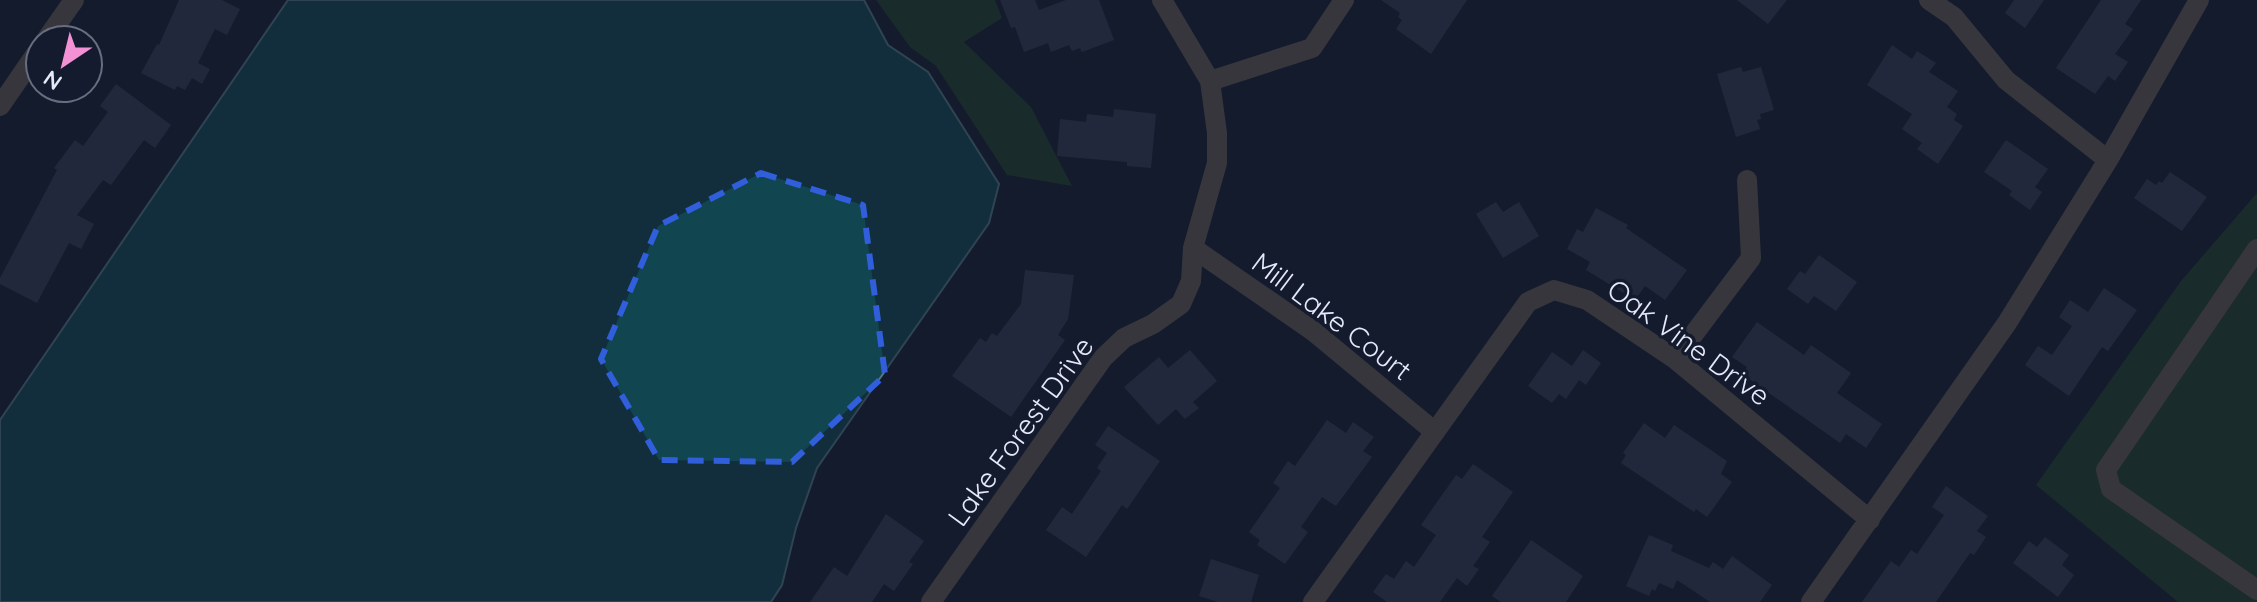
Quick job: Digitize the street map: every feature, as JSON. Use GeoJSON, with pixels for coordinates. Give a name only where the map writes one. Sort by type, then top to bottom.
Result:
{"type":"FeatureCollection","features":[{"type":"Feature","properties":{"kind":"street"},"geometry":{"type":"LineString","coordinates":[[57,24],[74,0]]}},
{"type":"Feature","properties":{"kind":"street","name":"Lake Forest Drive"},"geometry":{"type":"LineString","coordinates":[[931,602],[1103,358],[1124,338],[1153,324],[1181,304],[1191,281],[1193,248],[1217,163],[1217,133],[1210,81],[1162,0]]}},
{"type":"Feature","properties":{"kind":"street"},"geometry":{"type":"LineString","coordinates":[[1210,81],[1312,48],[1344,0]]}},
{"type":"Feature","properties":{"kind":"street"},"geometry":{"type":"LineString","coordinates":[[1929,0],[1954,17],[2006,80],[2108,160]]}},
{"type":"Feature","properties":{"kind":"street"},"geometry":{"type":"LineString","coordinates":[[1811,602],[2007,323],[2108,160],[2199,0]]}},
{"type":"Feature","properties":{"kind":"street"},"geometry":{"type":"LineString","coordinates":[[0,106],[24,71]]}},
{"type":"Feature","properties":{"kind":"street"},"geometry":{"type":"LineString","coordinates":[[1675,359],[1751,258],[1747,180]]}},
{"type":"Feature","properties":{"kind":"street","name":"Mill Lake Court"},"geometry":{"type":"LineString","coordinates":[[1193,248],[1313,331],[1435,432]]}},
{"type":"Feature","properties":{"kind":"street"},"geometry":{"type":"LineString","coordinates":[[2257,249],[2106,470],[2111,489],[2257,590]]}},
{"type":"Feature","properties":{"kind":"street","name":"Oak Vine Drive"},"geometry":{"type":"LineString","coordinates":[[1313,602],[1528,302],[1554,290],[1587,300],[1675,359],[1870,520]]}},
{"type":"Feature","properties":{"kind":"highlighted area"},"geometry":{"type":"Polygon","coordinates":[[[761,173],[863,205],[885,375],[792,462],[659,460],[601,359],[658,226],[761,173]]]}},
{"type":"Feature","properties":{"kind":"shaded area"},"geometry":{"type":"Polygon","coordinates":[[[288,0],[864,0],[888,45],[928,72],[999,184],[989,223],[817,468],[796,528],[782,585],[771,602],[0,602],[0,420],[288,0]]]}},
{"type":"Feature","properties":{"kind":"shaded area"},"geometry":{"type":"Polygon","coordinates":[[[876,0],[995,0],[1002,18],[964,42],[1031,107],[1072,186],[1007,175],[936,66],[910,47],[876,0]]]}},
{"type":"Feature","properties":{"kind":"shaded area"},"geometry":{"type":"Polygon","coordinates":[[[2257,193],[2257,602],[2178,602],[2036,485],[2181,281],[2257,193]]]}},
{"type":"Feature","properties":{"kind":"building"},"geometry":{"type":"Polygon","coordinates":[[[179,0],[222,0],[240,9],[227,35],[215,29],[198,63],[210,69],[202,84],[192,78],[185,90],[177,86],[175,90],[141,73],[159,45],[179,0]]]}},
{"type":"Feature","properties":{"kind":"building"},"geometry":{"type":"Polygon","coordinates":[[[1000,0],[1035,0],[1039,10],[1066,0],[1099,0],[1114,40],[1082,52],[1080,48],[1072,51],[1069,45],[1051,52],[1048,43],[1024,52],[1000,0]]]}},
{"type":"Feature","properties":{"kind":"building"},"geometry":{"type":"Polygon","coordinates":[[[1381,0],[1467,0],[1431,54],[1396,29],[1402,20],[1398,17],[1400,13],[1381,0]]]}},
{"type":"Feature","properties":{"kind":"building"},"geometry":{"type":"Polygon","coordinates":[[[1737,0],[1787,0],[1768,24],[1737,0]]]}},
{"type":"Feature","properties":{"kind":"building"},"geometry":{"type":"Polygon","coordinates":[[[2014,0],[2044,0],[2025,28],[2005,13],[2014,0]]]}},
{"type":"Feature","properties":{"kind":"building"},"geometry":{"type":"Polygon","coordinates":[[[2101,0],[2141,0],[2125,24],[2133,29],[2115,54],[2128,62],[2115,81],[2108,76],[2095,94],[2056,68],[2101,0]]]}},
{"type":"Feature","properties":{"kind":"building"},"geometry":{"type":"Polygon","coordinates":[[[1892,45],[1912,59],[1917,51],[1936,63],[1929,72],[1958,91],[1947,107],[1957,114],[1954,120],[1963,126],[1938,164],[1917,149],[1922,143],[1902,129],[1912,114],[1867,85],[1892,45]]]}},
{"type":"Feature","properties":{"kind":"building"},"geometry":{"type":"Polygon","coordinates":[[[1741,67],[1743,72],[1761,67],[1774,110],[1760,114],[1761,119],[1757,120],[1760,129],[1736,137],[1717,74],[1741,67]]]}},
{"type":"Feature","properties":{"kind":"building"},"geometry":{"type":"Polygon","coordinates":[[[116,84],[171,125],[155,148],[144,140],[111,185],[103,180],[77,215],[94,224],[81,249],[69,243],[37,303],[0,284],[0,278],[57,170],[54,168],[75,140],[83,146],[108,112],[100,106],[116,84]]]}},
{"type":"Feature","properties":{"kind":"building"},"geometry":{"type":"Polygon","coordinates":[[[1114,109],[1156,114],[1151,168],[1127,166],[1127,162],[1057,156],[1060,119],[1086,122],[1087,114],[1113,117],[1114,109]]]}},
{"type":"Feature","properties":{"kind":"building"},"geometry":{"type":"Polygon","coordinates":[[[2006,140],[2048,169],[2035,187],[2042,192],[2030,210],[2009,195],[2012,191],[1984,172],[2006,140]]]}},
{"type":"Feature","properties":{"kind":"building"},"geometry":{"type":"Polygon","coordinates":[[[2170,172],[2207,197],[2182,231],[2134,198],[2147,179],[2156,185],[2159,181],[2162,183],[2170,172]]]}},
{"type":"Feature","properties":{"kind":"building"},"geometry":{"type":"Polygon","coordinates":[[[1496,202],[1503,212],[1519,202],[1539,236],[1503,258],[1476,214],[1496,202]]]}},
{"type":"Feature","properties":{"kind":"building"},"geometry":{"type":"Polygon","coordinates":[[[1596,208],[1628,225],[1626,228],[1687,270],[1665,300],[1645,286],[1635,300],[1586,270],[1590,262],[1567,249],[1577,229],[1583,232],[1596,208]]]}},
{"type":"Feature","properties":{"kind":"building"},"geometry":{"type":"Polygon","coordinates":[[[1819,255],[1857,282],[1836,311],[1814,296],[1808,304],[1787,289],[1800,271],[1805,274],[1819,255]]]}},
{"type":"Feature","properties":{"kind":"building"},"geometry":{"type":"Polygon","coordinates":[[[1025,270],[1074,275],[1068,319],[1058,335],[1065,340],[1011,417],[952,376],[980,338],[986,342],[992,333],[997,336],[1021,304],[1025,270]]]}},
{"type":"Feature","properties":{"kind":"building"},"geometry":{"type":"Polygon","coordinates":[[[2104,288],[2137,310],[2108,351],[2102,347],[2069,396],[2025,365],[2038,346],[2052,355],[2072,326],[2059,317],[2070,300],[2088,312],[2104,288]]]}},
{"type":"Feature","properties":{"kind":"building"},"geometry":{"type":"Polygon","coordinates":[[[1757,322],[1804,355],[1811,345],[1851,373],[1837,393],[1882,424],[1866,448],[1846,434],[1840,443],[1742,374],[1747,367],[1732,357],[1757,322]]]}},
{"type":"Feature","properties":{"kind":"building"},"geometry":{"type":"Polygon","coordinates":[[[1190,350],[1217,381],[1193,402],[1199,408],[1185,419],[1176,409],[1158,425],[1124,387],[1159,357],[1168,368],[1190,350]]]}},
{"type":"Feature","properties":{"kind":"building"},"geometry":{"type":"Polygon","coordinates":[[[1583,350],[1601,363],[1586,385],[1579,380],[1566,399],[1559,394],[1552,403],[1528,386],[1552,352],[1572,366],[1583,350]]]}},
{"type":"Feature","properties":{"kind":"building"},"geometry":{"type":"Polygon","coordinates":[[[1327,420],[1346,433],[1353,422],[1374,437],[1363,451],[1372,457],[1336,506],[1322,497],[1301,527],[1308,532],[1285,564],[1257,545],[1260,540],[1249,532],[1280,488],[1273,483],[1288,461],[1295,466],[1327,420]]]}},
{"type":"Feature","properties":{"kind":"building"},"geometry":{"type":"Polygon","coordinates":[[[1644,423],[1665,438],[1674,425],[1727,461],[1721,474],[1732,482],[1707,517],[1696,509],[1694,512],[1621,463],[1626,455],[1623,453],[1644,423]]]}},
{"type":"Feature","properties":{"kind":"building"},"geometry":{"type":"Polygon","coordinates":[[[1108,426],[1160,461],[1127,509],[1122,505],[1086,557],[1046,530],[1062,507],[1072,514],[1101,471],[1097,468],[1107,453],[1095,445],[1108,426]]]}},
{"type":"Feature","properties":{"kind":"building"},"geometry":{"type":"Polygon","coordinates":[[[1473,464],[1513,492],[1482,537],[1490,542],[1473,566],[1479,569],[1467,586],[1457,578],[1440,602],[1387,602],[1373,592],[1386,574],[1394,579],[1406,561],[1414,567],[1436,535],[1421,525],[1456,475],[1462,479],[1473,464]]]}},
{"type":"Feature","properties":{"kind":"building"},"geometry":{"type":"Polygon","coordinates":[[[1946,486],[1988,516],[1977,531],[1986,537],[1974,555],[1970,553],[1936,602],[1862,602],[1891,561],[1899,567],[1911,550],[1917,554],[1944,515],[1932,507],[1946,486]]]}},
{"type":"Feature","properties":{"kind":"building"},"geometry":{"type":"Polygon","coordinates":[[[886,514],[924,541],[909,562],[913,564],[894,591],[884,584],[872,602],[810,602],[834,567],[847,576],[886,514]]]}},
{"type":"Feature","properties":{"kind":"building"},"geometry":{"type":"Polygon","coordinates":[[[1649,535],[1673,545],[1671,551],[1709,568],[1713,562],[1723,569],[1732,556],[1772,585],[1760,602],[1710,602],[1677,580],[1673,589],[1659,583],[1649,596],[1626,586],[1649,535]]]}},
{"type":"Feature","properties":{"kind":"building"},"geometry":{"type":"Polygon","coordinates":[[[2045,537],[2069,555],[2062,565],[2074,575],[2058,597],[2013,563],[2029,541],[2037,547],[2045,537]]]}},
{"type":"Feature","properties":{"kind":"building"},"geometry":{"type":"Polygon","coordinates":[[[1531,540],[1583,576],[1566,602],[1501,602],[1492,596],[1531,540]]]}},
{"type":"Feature","properties":{"kind":"building"},"geometry":{"type":"Polygon","coordinates":[[[1211,559],[1259,575],[1251,602],[1218,602],[1199,596],[1211,559]]]}}]}
